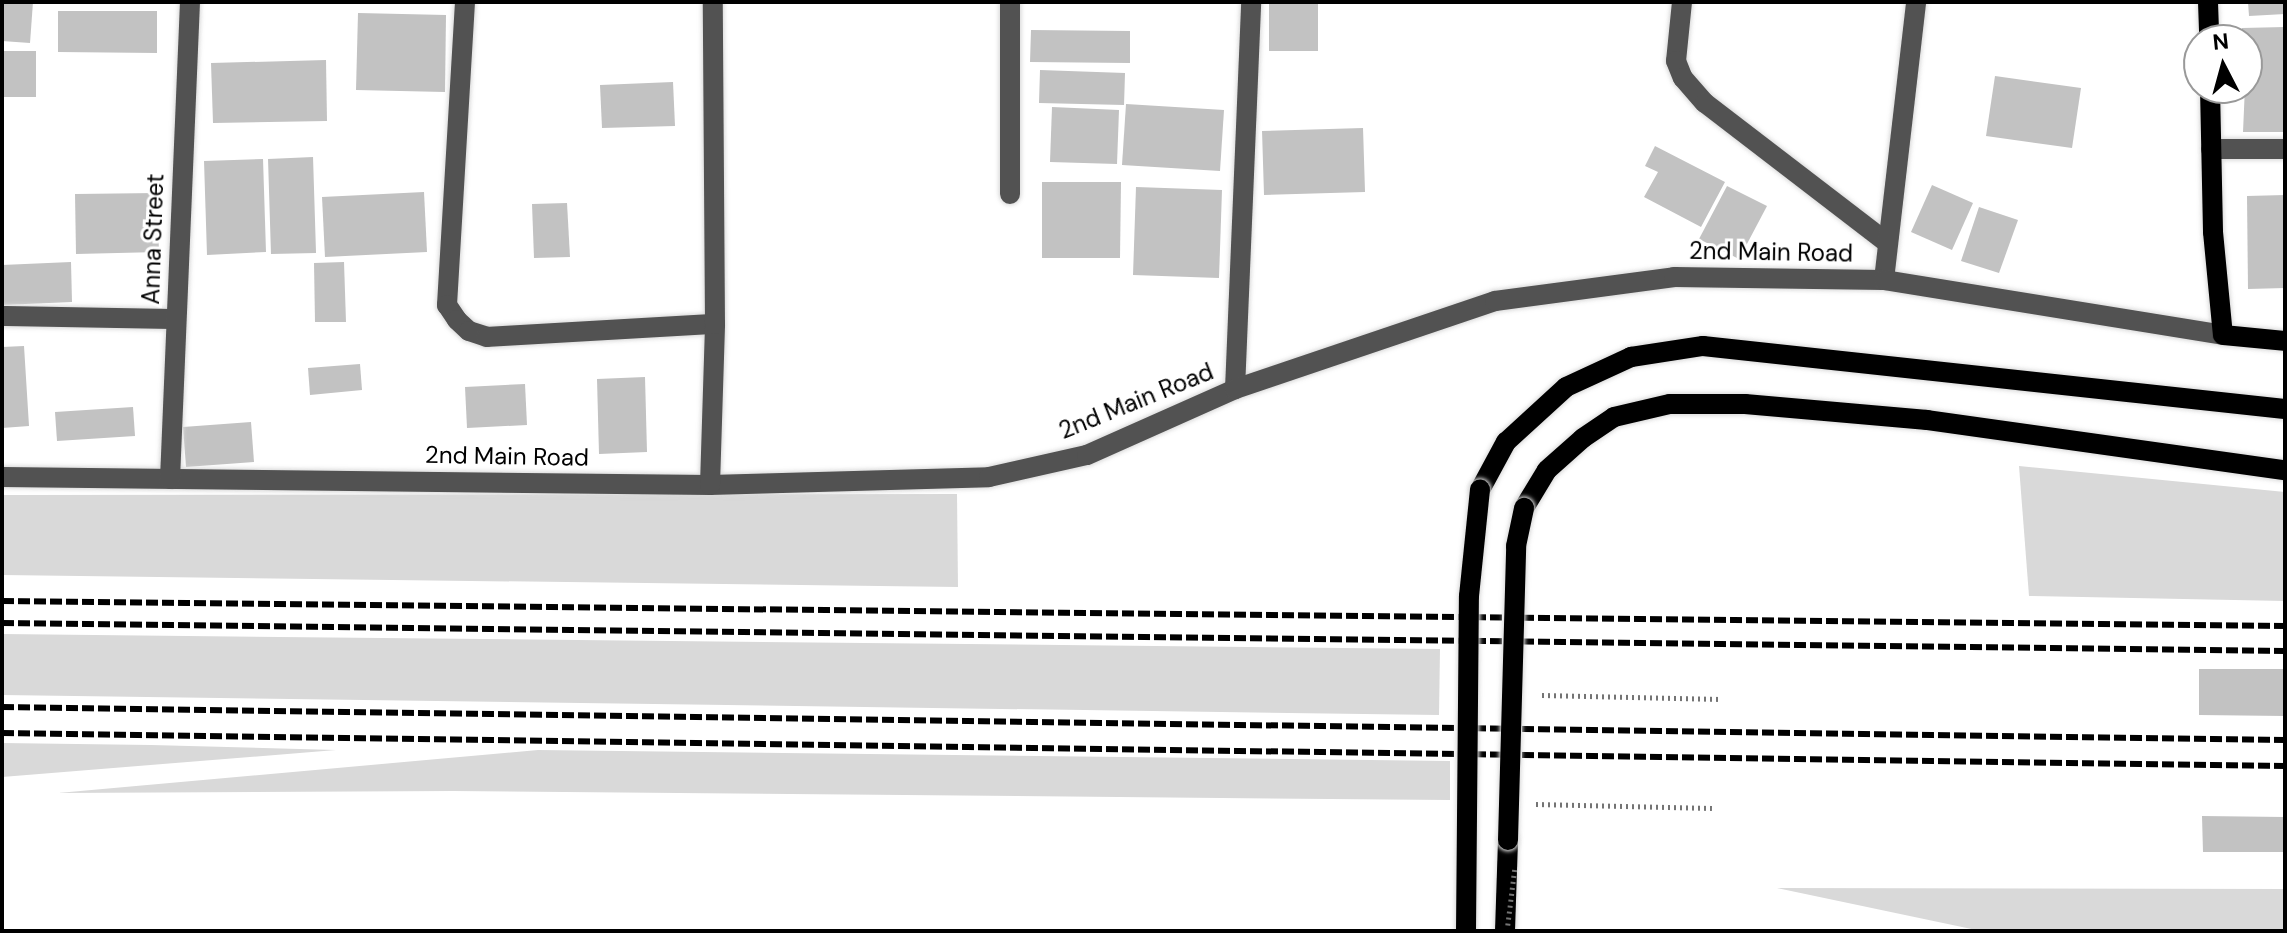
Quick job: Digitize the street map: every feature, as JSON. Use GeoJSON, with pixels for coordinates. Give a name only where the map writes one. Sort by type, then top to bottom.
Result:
{"type":"FeatureCollection","features":[{"type":"Feature","properties":{"kind":"main road"},"geometry":{"type":"LineString","coordinates":[[2208,2],[2209,24]]}},
{"type":"Feature","properties":{"kind":"main road"},"geometry":{"type":"LineString","coordinates":[[2210,104],[2223,335],[2285,341]]}},
{"type":"Feature","properties":{"kind":"main road"},"geometry":{"type":"LineString","coordinates":[[1466,931],[1469,596],[1480,490],[1506,442],[1566,387],[1631,357],[1703,346],[2285,409]]}},
{"type":"Feature","properties":{"kind":"main road"},"geometry":{"type":"LineString","coordinates":[[1505,930],[1516,546],[1524,508],[1547,470],[1583,438],[1614,417],[1670,404],[1745,404],[1927,420],[2285,470]]}},
{"type":"Feature","properties":{"kind":"street","name":"Anna Street"},"geometry":{"type":"LineString","coordinates":[[170,479],[190,2]]}},
{"type":"Feature","properties":{"kind":"street"},"geometry":{"type":"LineString","coordinates":[[465,2],[447,305],[457,320],[469,331],[487,337],[715,324]]}},
{"type":"Feature","properties":{"kind":"street"},"geometry":{"type":"LineString","coordinates":[[710,485],[715,324],[713,2]]}},
{"type":"Feature","properties":{"kind":"street"},"geometry":{"type":"LineString","coordinates":[[1010,2],[1010,194]]}},
{"type":"Feature","properties":{"kind":"street"},"geometry":{"type":"LineString","coordinates":[[1235,389],[1251,2]]}},
{"type":"Feature","properties":{"kind":"street"},"geometry":{"type":"LineString","coordinates":[[1682,2],[1676,61],[1683,78],[1705,103],[1885,241]]}},
{"type":"Feature","properties":{"kind":"street"},"geometry":{"type":"LineString","coordinates":[[1884,280],[1885,241],[1916,2]]}},
{"type":"Feature","properties":{"kind":"street"},"geometry":{"type":"LineString","coordinates":[[2211,149],[2285,149]]}},
{"type":"Feature","properties":{"kind":"street","name":"2nd Main Road"},"geometry":{"type":"LineString","coordinates":[[2,477],[710,485],[989,477],[1087,455],[1235,389],[1495,301],[1674,277],[1884,280],[2223,335]]}},
{"type":"Feature","properties":{"kind":"street"},"geometry":{"type":"LineString","coordinates":[[2,316],[176,319]]}},
{"type":"Feature","properties":{"kind":"path"},"geometry":{"type":"LineString","coordinates":[[1526,695],[1721,699]]}},
{"type":"Feature","properties":{"kind":"path"},"geometry":{"type":"LineString","coordinates":[[1523,804],[1712,808]]}},
{"type":"Feature","properties":{"kind":"shaded area"},"geometry":{"type":"Polygon","coordinates":[[[2019,466],[2285,492],[2285,601],[2029,596],[2019,466]]]}},
{"type":"Feature","properties":{"kind":"shaded area"},"geometry":{"type":"Polygon","coordinates":[[[957,494],[958,587],[2,575],[2,495],[957,494]]]}},
{"type":"Feature","properties":{"kind":"shaded area"},"geometry":{"type":"Polygon","coordinates":[[[2,634],[1440,649],[1439,715],[2,695],[2,634]]]}},
{"type":"Feature","properties":{"kind":"shaded area"},"geometry":{"type":"Polygon","coordinates":[[[2,743],[151,745],[336,750],[2,777],[2,743]]]}},
{"type":"Feature","properties":{"kind":"shaded area"},"geometry":{"type":"Polygon","coordinates":[[[538,750],[1450,761],[1450,800],[453,791],[58,793],[538,750]]]}},
{"type":"Feature","properties":{"kind":"shaded area"},"geometry":{"type":"Polygon","coordinates":[[[1777,888],[2285,889],[2285,931],[1981,931],[1777,888]]]}},
{"type":"Feature","properties":{"kind":"building"},"geometry":{"type":"Polygon","coordinates":[[[2,2],[33,2],[30,43],[2,41],[2,2]]]}},
{"type":"Feature","properties":{"kind":"building"},"geometry":{"type":"Polygon","coordinates":[[[1269,2],[1318,2],[1318,51],[1269,51],[1269,2]]]}},
{"type":"Feature","properties":{"kind":"building"},"geometry":{"type":"Polygon","coordinates":[[[2248,2],[2285,2],[2285,14],[2249,16],[2248,2]]]}},
{"type":"Feature","properties":{"kind":"building"},"geometry":{"type":"Polygon","coordinates":[[[58,11],[157,11],[157,53],[58,52],[58,11]]]}},
{"type":"Feature","properties":{"kind":"building"},"geometry":{"type":"Polygon","coordinates":[[[358,13],[446,15],[445,92],[356,90],[358,13]]]}},
{"type":"Feature","properties":{"kind":"building"},"geometry":{"type":"Polygon","coordinates":[[[2285,27],[2285,132],[2243,132],[2244,104],[2263,104],[2263,28],[2285,27]]]}},
{"type":"Feature","properties":{"kind":"building"},"geometry":{"type":"Polygon","coordinates":[[[1031,30],[1130,31],[1130,63],[1030,62],[1031,30]]]}},
{"type":"Feature","properties":{"kind":"building"},"geometry":{"type":"Polygon","coordinates":[[[2,51],[36,51],[36,97],[2,97],[2,51]]]}},
{"type":"Feature","properties":{"kind":"building"},"geometry":{"type":"Polygon","coordinates":[[[326,60],[327,121],[213,123],[211,63],[326,60]]]}},
{"type":"Feature","properties":{"kind":"building"},"geometry":{"type":"Polygon","coordinates":[[[1040,70],[1125,73],[1124,105],[1039,103],[1040,70]]]}},
{"type":"Feature","properties":{"kind":"building"},"geometry":{"type":"Polygon","coordinates":[[[1995,76],[2081,88],[2072,148],[1986,136],[1995,76]]]}},
{"type":"Feature","properties":{"kind":"building"},"geometry":{"type":"Polygon","coordinates":[[[673,82],[675,126],[602,128],[600,85],[673,82]]]}},
{"type":"Feature","properties":{"kind":"building"},"geometry":{"type":"Polygon","coordinates":[[[1126,104],[1224,110],[1220,171],[1122,165],[1126,104]]]}},
{"type":"Feature","properties":{"kind":"building"},"geometry":{"type":"Polygon","coordinates":[[[1052,107],[1119,110],[1117,164],[1050,162],[1052,107]]]}},
{"type":"Feature","properties":{"kind":"building"},"geometry":{"type":"Polygon","coordinates":[[[1363,128],[1365,192],[1264,195],[1262,131],[1363,128]]]}},
{"type":"Feature","properties":{"kind":"building"},"geometry":{"type":"Polygon","coordinates":[[[1655,146],[1725,182],[1701,227],[1644,197],[1658,172],[1645,166],[1655,146]]]}},
{"type":"Feature","properties":{"kind":"building"},"geometry":{"type":"Polygon","coordinates":[[[313,157],[316,253],[271,254],[268,159],[313,157]]]}},
{"type":"Feature","properties":{"kind":"building"},"geometry":{"type":"Polygon","coordinates":[[[263,159],[266,252],[207,255],[204,161],[263,159]]]}},
{"type":"Feature","properties":{"kind":"building"},"geometry":{"type":"Polygon","coordinates":[[[1042,182],[1121,182],[1120,258],[1042,258],[1042,182]]]}},
{"type":"Feature","properties":{"kind":"building"},"geometry":{"type":"Polygon","coordinates":[[[1932,185],[1973,203],[1952,250],[1911,232],[1932,185]]]}},
{"type":"Feature","properties":{"kind":"building"},"geometry":{"type":"Polygon","coordinates":[[[1727,186],[1767,206],[1739,259],[1699,239],[1727,186]]]}},
{"type":"Feature","properties":{"kind":"building"},"geometry":{"type":"Polygon","coordinates":[[[1136,187],[1222,190],[1219,278],[1133,275],[1136,187]]]}},
{"type":"Feature","properties":{"kind":"building"},"geometry":{"type":"Polygon","coordinates":[[[424,192],[427,252],[325,257],[322,197],[424,192]]]}},
{"type":"Feature","properties":{"kind":"building"},"geometry":{"type":"Polygon","coordinates":[[[157,193],[159,252],[76,254],[75,194],[157,193]]]}},
{"type":"Feature","properties":{"kind":"building"},"geometry":{"type":"Polygon","coordinates":[[[2285,195],[2285,288],[2248,289],[2247,196],[2285,195]]]}},
{"type":"Feature","properties":{"kind":"building"},"geometry":{"type":"Polygon","coordinates":[[[567,203],[570,257],[534,258],[532,204],[567,203]]]}},
{"type":"Feature","properties":{"kind":"building"},"geometry":{"type":"Polygon","coordinates":[[[1979,207],[2018,220],[1999,273],[1961,261],[1979,207]]]}},
{"type":"Feature","properties":{"kind":"building"},"geometry":{"type":"Polygon","coordinates":[[[71,262],[72,302],[2,305],[2,265],[71,262]]]}},
{"type":"Feature","properties":{"kind":"building"},"geometry":{"type":"Polygon","coordinates":[[[344,262],[346,322],[315,322],[314,263],[344,262]]]}},
{"type":"Feature","properties":{"kind":"building"},"geometry":{"type":"Polygon","coordinates":[[[24,346],[29,426],[2,428],[2,347],[24,346]]]}},
{"type":"Feature","properties":{"kind":"building"},"geometry":{"type":"Polygon","coordinates":[[[360,364],[362,390],[310,395],[308,368],[360,364]]]}},
{"type":"Feature","properties":{"kind":"building"},"geometry":{"type":"Polygon","coordinates":[[[645,377],[647,452],[599,454],[597,379],[645,377]]]}},
{"type":"Feature","properties":{"kind":"building"},"geometry":{"type":"Polygon","coordinates":[[[525,384],[527,425],[467,428],[465,387],[525,384]]]}},
{"type":"Feature","properties":{"kind":"building"},"geometry":{"type":"Polygon","coordinates":[[[133,407],[135,436],[57,441],[55,412],[133,407]]]}},
{"type":"Feature","properties":{"kind":"building"},"geometry":{"type":"Polygon","coordinates":[[[251,422],[254,462],[186,467],[183,427],[251,422]]]}},
{"type":"Feature","properties":{"kind":"building"},"geometry":{"type":"Polygon","coordinates":[[[2199,669],[2285,669],[2285,716],[2199,715],[2199,669]]]}},
{"type":"Feature","properties":{"kind":"building"},"geometry":{"type":"Polygon","coordinates":[[[2202,816],[2285,817],[2285,852],[2203,852],[2202,816]]]}},
{"type":"Feature","properties":{"kind":"railway"},"geometry":{"type":"LineString","coordinates":[[2,601],[2285,626]]}},
{"type":"Feature","properties":{"kind":"railway"},"geometry":{"type":"LineString","coordinates":[[2,623],[2285,651]]}},
{"type":"Feature","properties":{"kind":"railway"},"geometry":{"type":"LineString","coordinates":[[2,707],[2285,740]]}},
{"type":"Feature","properties":{"kind":"railway"},"geometry":{"type":"LineString","coordinates":[[2,733],[2285,766]]}}]}
